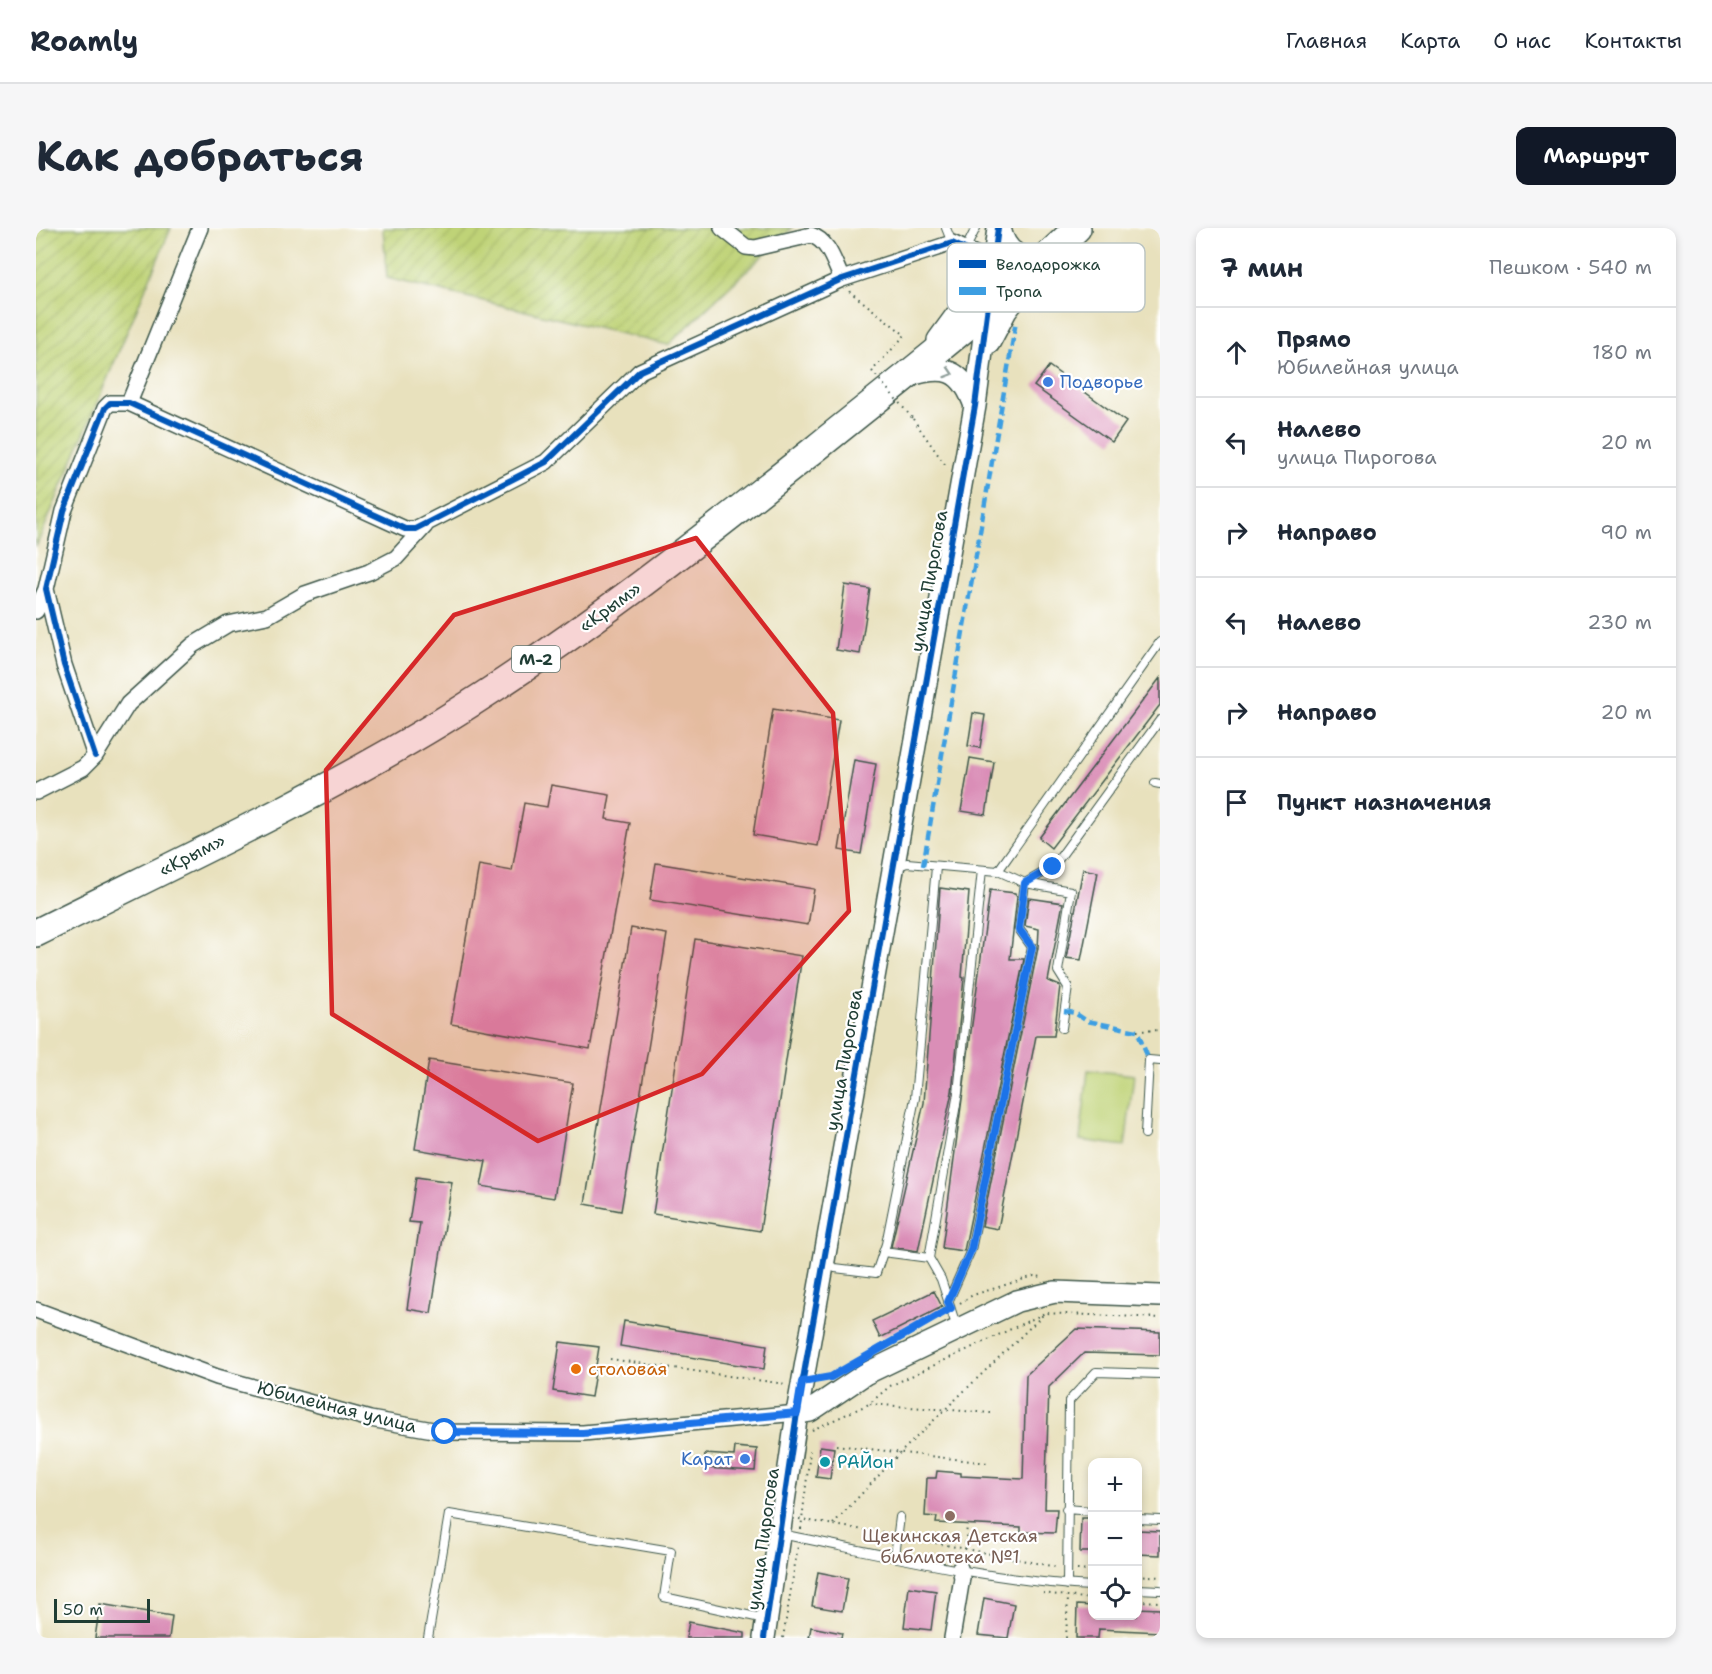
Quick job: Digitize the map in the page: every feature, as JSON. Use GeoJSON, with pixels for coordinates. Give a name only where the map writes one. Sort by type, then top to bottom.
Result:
{"type":"FeatureCollection","features":[{"type":"Feature","properties":{"kind":"highway","name":"М-2"},"geometry":{"type":"LineString","coordinates":[[1061,243],[1077,228]]}},
{"type":"Feature","properties":{"kind":"highway","name":"«Крым»"},"geometry":{"type":"LineString","coordinates":[[36,933],[303,799],[440,722],[546,653],[693,546],[983,312]]}},
{"type":"Feature","properties":{"kind":"street"},"geometry":{"type":"LineString","coordinates":[[129,403],[200,228]]}},
{"type":"Feature","properties":{"kind":"street"},"geometry":{"type":"LineString","coordinates":[[723,228],[736,241],[755,248],[811,235],[819,237],[826,245],[842,279]]}},
{"type":"Feature","properties":{"kind":"street"},"geometry":{"type":"LineString","coordinates":[[999,228],[1005,243]]}},
{"type":"Feature","properties":{"kind":"street"},"geometry":{"type":"LineString","coordinates":[[996,243],[999,228]]}},
{"type":"Feature","properties":{"kind":"street"},"geometry":{"type":"LineString","coordinates":[[36,611],[46,589],[64,511],[105,408],[116,401],[129,403],[405,529],[424,526],[546,462],[640,371],[842,279],[947,250]]}},
{"type":"Feature","properties":{"kind":"street"},"geometry":{"type":"LineString","coordinates":[[906,376],[960,312]]}},
{"type":"Feature","properties":{"kind":"street"},"geometry":{"type":"LineString","coordinates":[[975,406],[987,312]]}},
{"type":"Feature","properties":{"kind":"street"},"geometry":{"type":"LineString","coordinates":[[975,406],[980,364],[993,333],[1005,312]]}},
{"type":"Feature","properties":{"kind":"street"},"geometry":{"type":"LineString","coordinates":[[906,376],[924,371],[954,372],[970,390],[975,406]]}},
{"type":"Feature","properties":{"kind":"street","name":"улица Пирогова"},"geometry":{"type":"LineString","coordinates":[[765,1628],[787,1529],[797,1413],[802,1382],[975,406]]}},
{"type":"Feature","properties":{"kind":"street"},"geometry":{"type":"LineString","coordinates":[[36,792],[83,768],[94,756],[128,704],[193,645],[228,624],[267,616],[305,594],[369,572],[396,558],[424,526]]}},
{"type":"Feature","properties":{"kind":"street"},"geometry":{"type":"LineString","coordinates":[[46,589],[64,665],[94,756]]}},
{"type":"Feature","properties":{"kind":"street","name":"Юбилейная улица"},"geometry":{"type":"LineString","coordinates":[[36,1310],[217,1377],[370,1419],[445,1432],[583,1433],[810,1411],[865,1374],[1017,1301],[1055,1292],[1160,1296]]}},
{"type":"Feature","properties":{"kind":"street"},"geometry":{"type":"LineString","coordinates":[[952,1638],[962,1578],[960,1568]]}},
{"type":"Feature","properties":{"kind":"lane"},"geometry":{"type":"LineString","coordinates":[[946,228],[955,243]]}},
{"type":"Feature","properties":{"kind":"lane"},"geometry":{"type":"LineString","coordinates":[[962,243],[976,228]]}},
{"type":"Feature","properties":{"kind":"lane"},"geometry":{"type":"LineString","coordinates":[[998,871],[1160,642]]}},
{"type":"Feature","properties":{"kind":"lane"},"geometry":{"type":"LineString","coordinates":[[1025,883],[1053,867],[1156,733],[1160,720]]}},
{"type":"Feature","properties":{"kind":"lane"},"geometry":{"type":"LineString","coordinates":[[892,868],[907,862],[936,867],[998,871],[1025,883],[1071,891],[1058,971],[1068,987],[1062,1028]]}},
{"type":"Feature","properties":{"kind":"lane"},"geometry":{"type":"LineString","coordinates":[[823,1263],[836,1268],[876,1273],[883,1252],[915,1098],[936,867]]}},
{"type":"Feature","properties":{"kind":"lane"},"geometry":{"type":"LineString","coordinates":[[958,1330],[941,1279],[929,1257],[958,1093],[982,870]]}},
{"type":"Feature","properties":{"kind":"lane"},"geometry":{"type":"LineString","coordinates":[[949,1305],[971,1250],[1032,947],[1019,929],[1025,883]]}},
{"type":"Feature","properties":{"kind":"lane"},"geometry":{"type":"LineString","coordinates":[[1145,1134],[1149,1060],[1160,1061]]}},
{"type":"Feature","properties":{"kind":"lane"},"geometry":{"type":"LineString","coordinates":[[883,1252],[929,1257]]}},
{"type":"Feature","properties":{"kind":"lane"},"geometry":{"type":"LineString","coordinates":[[1067,1585],[1065,1569],[1069,1401],[1096,1372],[1160,1374]]}},
{"type":"Feature","properties":{"kind":"lane"},"geometry":{"type":"LineString","coordinates":[[1066,1509],[1088,1510]]}},
{"type":"Feature","properties":{"kind":"lane"},"geometry":{"type":"LineString","coordinates":[[428,1638],[450,1514],[671,1551],[664,1597],[765,1628]]}},
{"type":"Feature","properties":{"kind":"lane"},"geometry":{"type":"LineString","coordinates":[[895,1556],[900,1517]]}},
{"type":"Feature","properties":{"kind":"lane"},"geometry":{"type":"LineString","coordinates":[[1142,1519],[1160,1520]]}},
{"type":"Feature","properties":{"kind":"lane"},"geometry":{"type":"LineString","coordinates":[[787,1529],[895,1556],[1067,1585],[1088,1586]]}},
{"type":"Feature","properties":{"kind":"lane"},"geometry":{"type":"LineString","coordinates":[[1142,1589],[1160,1590]]}},
{"type":"Feature","properties":{"kind":"path"},"geometry":{"type":"LineString","coordinates":[[842,279],[850,292],[906,335],[872,371],[913,419],[932,448]]}},
{"type":"Feature","properties":{"kind":"path"},"geometry":{"type":"LineString","coordinates":[[1137,1031],[1160,1030]]}},
{"type":"Feature","properties":{"kind":"path"},"geometry":{"type":"LineString","coordinates":[[891,1342],[949,1305],[1034,1276],[1045,1277]]}},
{"type":"Feature","properties":{"kind":"path"},"geometry":{"type":"LineString","coordinates":[[812,1430],[869,1404],[890,1386],[1046,1313],[1160,1318]]}},
{"type":"Feature","properties":{"kind":"path"},"geometry":{"type":"LineString","coordinates":[[832,1525],[900,1453],[1046,1313]]}},
{"type":"Feature","properties":{"kind":"path"},"geometry":{"type":"LineString","coordinates":[[610,1359],[787,1385],[802,1382]]}},
{"type":"Feature","properties":{"kind":"path"},"geometry":{"type":"LineString","coordinates":[[869,1404],[991,1413]]}},
{"type":"Feature","properties":{"kind":"path"},"geometry":{"type":"LineString","coordinates":[[803,1520],[811,1441]]}},
{"type":"Feature","properties":{"kind":"path"},"geometry":{"type":"LineString","coordinates":[[836,1446],[988,1463]]}},
{"type":"Feature","properties":{"kind":"path"},"geometry":{"type":"LineString","coordinates":[[787,1529],[803,1520],[1065,1569],[1088,1571]]}},
{"type":"Feature","properties":{"kind":"path"},"geometry":{"type":"LineString","coordinates":[[787,1529],[803,1520]]}},
{"type":"Feature","properties":{"kind":"path"},"geometry":{"type":"LineString","coordinates":[[965,1549],[967,1525]]}},
{"type":"Feature","properties":{"kind":"path"},"geometry":{"type":"LineString","coordinates":[[783,1638],[787,1529]]}},
{"type":"Feature","properties":{"kind":"path"},"geometry":{"type":"LineString","coordinates":[[1142,1575],[1160,1577]]}},
{"type":"Feature","properties":{"kind":"path"},"geometry":{"type":"LineString","coordinates":[[1066,1638],[1068,1598]]}},
{"type":"Feature","properties":{"kind":"path"},"geometry":{"type":"LineString","coordinates":[[1142,1601],[1160,1602]]}},
{"type":"Feature","properties":{"kind":"highlighted area"},"geometry":{"type":"Polygon","coordinates":[[[696,538],[833,713],[849,911],[702,1074],[538,1141],[332,1014],[326,770],[454,615],[696,538]]]}},
{"type":"Feature","properties":{"kind":"green space"},"geometry":{"type":"Polygon","coordinates":[[[36,228],[171,228],[36,547],[36,228]]]}},
{"type":"Feature","properties":{"kind":"green space"},"geometry":{"type":"Polygon","coordinates":[[[383,228],[792,228],[668,345],[387,278],[383,228]]]}},
{"type":"Feature","properties":{"kind":"green space"},"geometry":{"type":"Polygon","coordinates":[[[1088,1070],[1134,1075],[1125,1146],[1080,1140],[1088,1070]]]}},
{"type":"Feature","properties":{"kind":"building"},"geometry":{"type":"Polygon","coordinates":[[[1049,366],[1126,422],[1112,442],[1034,386],[1049,366]]]}},
{"type":"Feature","properties":{"kind":"building"},"geometry":{"type":"Polygon","coordinates":[[[845,585],[870,589],[860,654],[836,650],[845,585]]]}},
{"type":"Feature","properties":{"kind":"building"},"geometry":{"type":"Polygon","coordinates":[[[1160,678],[1160,705],[1051,848],[1039,838],[1160,678]]]}},
{"type":"Feature","properties":{"kind":"building"},"geometry":{"type":"Polygon","coordinates":[[[773,709],[839,720],[818,846],[753,835],[773,709]]]}},
{"type":"Feature","properties":{"kind":"building"},"geometry":{"type":"Polygon","coordinates":[[[973,713],[985,715],[980,748],[968,746],[973,713]]]}},
{"type":"Feature","properties":{"kind":"building"},"geometry":{"type":"Polygon","coordinates":[[[970,758],[994,762],[986,815],[961,811],[970,758]]]}},
{"type":"Feature","properties":{"kind":"building"},"geometry":{"type":"Polygon","coordinates":[[[854,760],[876,764],[861,854],[839,850],[854,760]]]}},
{"type":"Feature","properties":{"kind":"building"},"geometry":{"type":"Polygon","coordinates":[[[551,785],[610,795],[606,819],[630,823],[590,1049],[451,1024],[479,865],[512,871],[524,803],[547,807],[551,785]]]}},
{"type":"Feature","properties":{"kind":"building"},"geometry":{"type":"Polygon","coordinates":[[[656,863],[814,889],[808,925],[650,900],[656,863]]]}},
{"type":"Feature","properties":{"kind":"building"},"geometry":{"type":"Polygon","coordinates":[[[1083,869],[1098,872],[1081,960],[1066,958],[1083,869]]]}},
{"type":"Feature","properties":{"kind":"building"},"geometry":{"type":"Polygon","coordinates":[[[940,888],[969,892],[962,977],[964,978],[952,1092],[918,1251],[891,1247],[924,1103],[940,888]]]}},
{"type":"Feature","properties":{"kind":"building"},"geometry":{"type":"Polygon","coordinates":[[[990,890],[1015,893],[1017,896],[1010,959],[1024,959],[964,1251],[942,1248],[990,890]]]}},
{"type":"Feature","properties":{"kind":"building"},"geometry":{"type":"Polygon","coordinates":[[[1029,898],[1063,903],[1048,981],[1060,986],[1054,1036],[1036,1036],[998,1229],[982,1226],[1038,948],[1039,929],[1025,926],[1029,898]]]}},
{"type":"Feature","properties":{"kind":"building"},"geometry":{"type":"Polygon","coordinates":[[[631,928],[667,934],[621,1211],[585,1204],[631,928]]]}},
{"type":"Feature","properties":{"kind":"building"},"geometry":{"type":"Polygon","coordinates":[[[695,939],[802,956],[760,1231],[653,1214],[695,939]]]}},
{"type":"Feature","properties":{"kind":"building"},"geometry":{"type":"Polygon","coordinates":[[[429,1060],[573,1083],[554,1198],[481,1186],[486,1161],[415,1149],[429,1060]]]}},
{"type":"Feature","properties":{"kind":"building"},"geometry":{"type":"Polygon","coordinates":[[[416,1177],[452,1182],[431,1313],[407,1309],[420,1223],[409,1222],[416,1177]]]}},
{"type":"Feature","properties":{"kind":"building"},"geometry":{"type":"Polygon","coordinates":[[[934,1291],[942,1307],[880,1338],[872,1321],[934,1291]]]}},
{"type":"Feature","properties":{"kind":"building"},"geometry":{"type":"Polygon","coordinates":[[[624,1321],[767,1345],[764,1369],[620,1346],[624,1321]]]}},
{"type":"Feature","properties":{"kind":"building"},"geometry":{"type":"Polygon","coordinates":[[[1076,1329],[1160,1332],[1160,1355],[1084,1353],[1049,1387],[1045,1509],[1057,1509],[1055,1533],[1021,1532],[1021,1527],[936,1523],[937,1517],[925,1516],[927,1478],[936,1478],[937,1471],[961,1473],[961,1476],[1023,1479],[1026,1375],[1076,1329]]]}},
{"type":"Feature","properties":{"kind":"building","name":"столовая"},"geometry":{"type":"Polygon","coordinates":[[[560,1342],[599,1347],[591,1397],[553,1391],[560,1342]]]}},
{"type":"Feature","properties":{"kind":"building","name":"РАЙон"},"geometry":{"type":"Polygon","coordinates":[[[820,1446],[834,1448],[830,1479],[816,1477],[820,1446]]]}},
{"type":"Feature","properties":{"kind":"building"},"geometry":{"type":"Polygon","coordinates":[[[735,1447],[757,1449],[755,1471],[704,1468],[705,1454],[734,1456],[735,1447]]]}},
{"type":"Feature","properties":{"kind":"building"},"geometry":{"type":"Polygon","coordinates":[[[1081,1518],[1088,1518],[1088,1552],[1080,1552],[1081,1518]]]}},
{"type":"Feature","properties":{"kind":"building"},"geometry":{"type":"Polygon","coordinates":[[[1142,1530],[1160,1531],[1160,1555],[1142,1554],[1142,1530]]]}},
{"type":"Feature","properties":{"kind":"building"},"geometry":{"type":"Polygon","coordinates":[[[818,1572],[848,1578],[842,1611],[812,1606],[818,1572]]]}},
{"type":"Feature","properties":{"kind":"building"},"geometry":{"type":"Polygon","coordinates":[[[909,1587],[936,1591],[931,1630],[904,1627],[909,1587]]]}},
{"type":"Feature","properties":{"kind":"building"},"geometry":{"type":"Polygon","coordinates":[[[984,1598],[1014,1604],[1008,1638],[978,1635],[984,1598]]]}},
{"type":"Feature","properties":{"kind":"building"},"geometry":{"type":"Polygon","coordinates":[[[100,1604],[172,1616],[169,1638],[95,1638],[100,1604]]]}},
{"type":"Feature","properties":{"kind":"building"},"geometry":{"type":"Polygon","coordinates":[[[1077,1605],[1088,1606],[1088,1620],[1142,1620],[1142,1608],[1160,1609],[1160,1632],[1099,1629],[1098,1638],[1076,1638],[1077,1605]]]}},
{"type":"Feature","properties":{"kind":"building"},"geometry":{"type":"Polygon","coordinates":[[[689,1622],[745,1633],[745,1638],[686,1638],[689,1622]]]}},
{"type":"Feature","properties":{"kind":"building"},"geometry":{"type":"Polygon","coordinates":[[[811,1627],[842,1633],[841,1638],[809,1638],[811,1627]]]}},
{"type":"Feature","properties":{"kind":"marked path"},"geometry":{"type":"LineString","coordinates":[[923,866],[1016,321]]}},
{"type":"Feature","properties":{"kind":"marked path"},"geometry":{"type":"LineString","coordinates":[[1064,1011],[1075,1013],[1087,1021],[1137,1031],[1149,1060]]}},
{"type":"Feature","properties":{"kind":"cycle path"},"geometry":{"type":"LineString","coordinates":[[996,243],[998,228]]}},
{"type":"Feature","properties":{"kind":"cycle path"},"geometry":{"type":"LineString","coordinates":[[95,756],[64,665],[46,589],[64,511],[105,408],[110,403],[129,403],[405,529],[415,529],[546,462],[640,371],[842,279],[947,245]]}},
{"type":"Feature","properties":{"kind":"cycle path"},"geometry":{"type":"LineString","coordinates":[[764,1638],[797,1413],[975,406],[987,312]]}},
{"type":"Feature","properties":{"kind":"place","name":"Подворье"},"geometry":{"type":"Point","coordinates":[1048,382]}},
{"type":"Feature","properties":{"kind":"place","name":"столовая"},"geometry":{"type":"Point","coordinates":[576,1369]}},
{"type":"Feature","properties":{"kind":"place","name":"Карат"},"geometry":{"type":"Point","coordinates":[745,1459]}},
{"type":"Feature","properties":{"kind":"place","name":"РАЙон"},"geometry":{"type":"Point","coordinates":[825,1462]}},
{"type":"Feature","properties":{"kind":"place","name":"Щекинская Детская библиотека №1"},"geometry":{"type":"Point","coordinates":[950,1516]}},
{"type":"Feature","properties":{"kind":"route"},"geometry":{"type":"LineString","coordinates":[[445,1432],[583,1433],[797,1413],[802,1382],[831,1377],[951,1308],[948,1302],[971,1250],[1032,947],[1019,929],[1025,883],[1053,867]]}}]}
